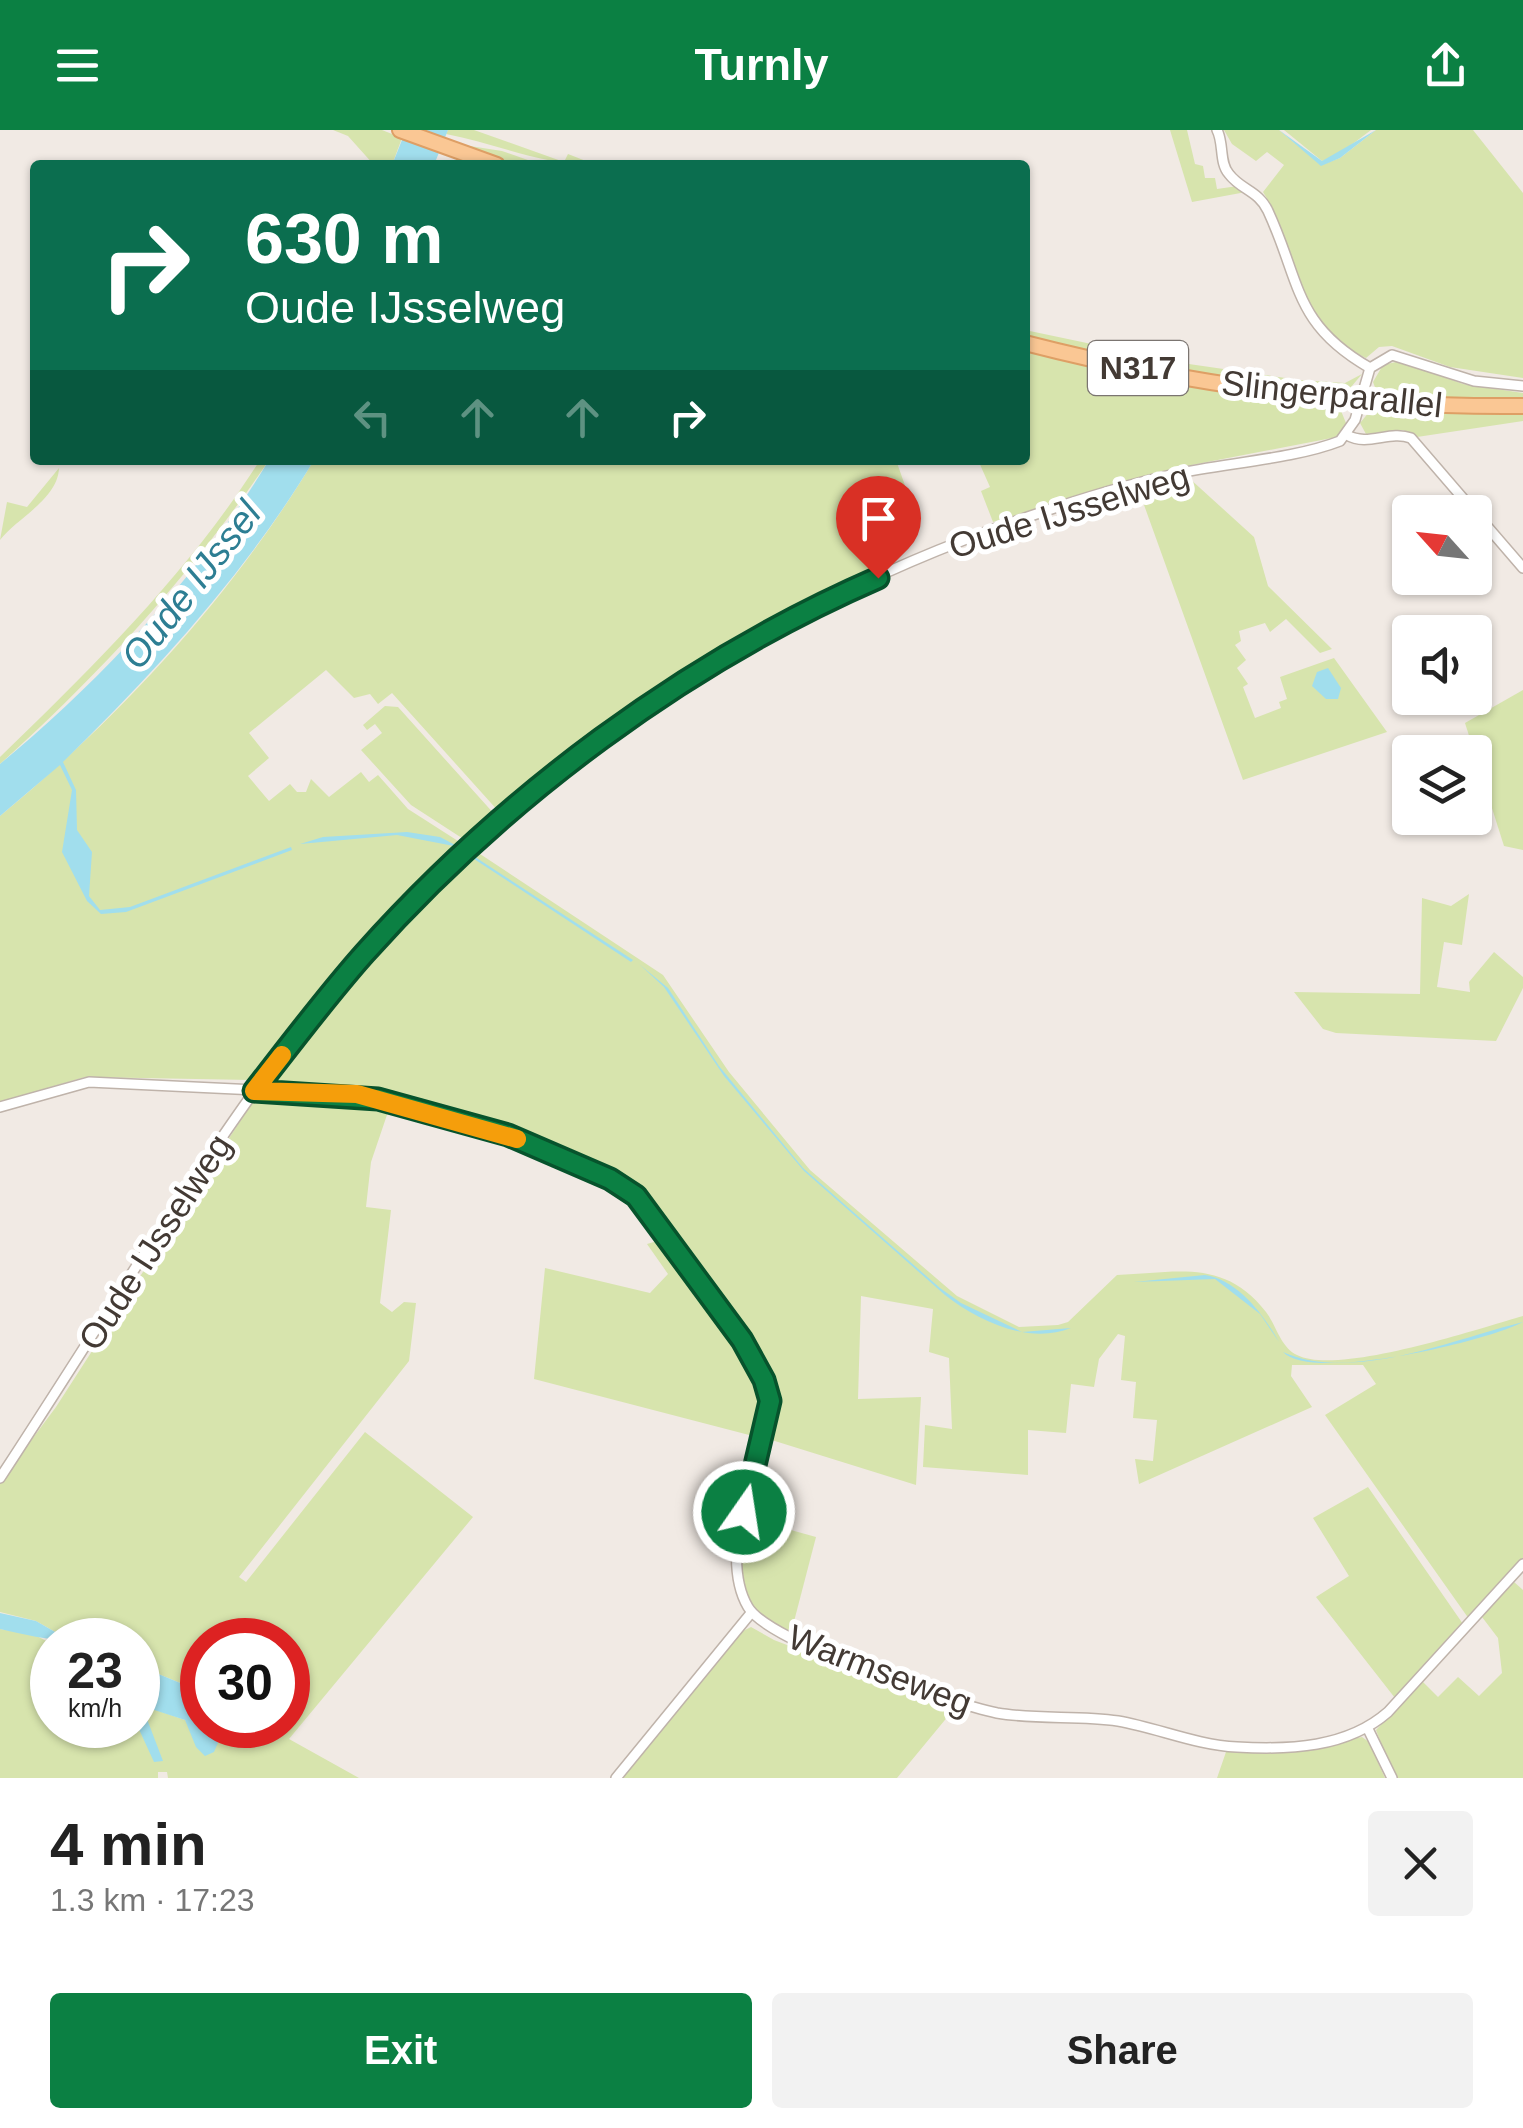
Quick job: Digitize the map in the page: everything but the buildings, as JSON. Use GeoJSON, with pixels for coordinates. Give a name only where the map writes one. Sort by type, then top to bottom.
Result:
{"type":"FeatureCollection","features":[{"type":"Feature","properties":{"kind":"main road"},"geometry":{"type":"LineString","coordinates":[[400,130],[483,160]]}},
{"type":"Feature","properties":{"kind":"main road","name":"Slingerparallel"},"geometry":{"type":"LineString","coordinates":[[1030,344],[1189,379],[1358,400],[1523,406]]}},
{"type":"Feature","properties":{"kind":"street"},"geometry":{"type":"LineString","coordinates":[[1217,130],[1228,174],[1266,206],[1288,273],[1312,319],[1340,352],[1370,368]]}},
{"type":"Feature","properties":{"kind":"street"},"geometry":{"type":"LineString","coordinates":[[1347,435],[1370,368],[1392,355],[1474,381],[1523,386]]}},
{"type":"Feature","properties":{"kind":"street","name":"Oude IJsselweg"},"geometry":{"type":"LineString","coordinates":[[0,1478],[254,1091],[365,953],[470,848],[596,744],[726,657],[848,590],[1033,515],[1172,475],[1329,445],[1347,435],[1364,440],[1396,434],[1412,438],[1523,568]]}},
{"type":"Feature","properties":{"kind":"street","name":"Warmseweg"},"geometry":{"type":"LineString","coordinates":[[0,1106],[88,1082],[357,1094],[508,1135],[610,1179],[636,1196],[742,1340],[770,1401],[735,1549],[736,1580],[751,1613],[787,1637],[936,1696],[999,1713],[1117,1721],[1238,1748],[1322,1743],[1368,1729],[1415,1684],[1523,1564]]}},
{"type":"Feature","properties":{"kind":"street"},"geometry":{"type":"LineString","coordinates":[[616,1778],[751,1613]]}},
{"type":"Feature","properties":{"kind":"street"},"geometry":{"type":"LineString","coordinates":[[1368,1729],[1392,1778]]}},
{"type":"Feature","properties":{"kind":"green space"},"geometry":{"type":"Polygon","coordinates":[[[333,130],[382,130],[402,138],[394,160],[370,160],[348,136],[333,130]]]}},
{"type":"Feature","properties":{"kind":"green space"},"geometry":{"type":"Polygon","coordinates":[[[448,130],[474,130],[558,160],[537,158],[446,134],[448,130]]]}},
{"type":"Feature","properties":{"kind":"green space"},"geometry":{"type":"Polygon","coordinates":[[[1170,130],[1187,130],[1195,164],[1203,166],[1205,178],[1215,178],[1217,189],[1238,186],[1246,192],[1192,202],[1170,130]]]}},
{"type":"Feature","properties":{"kind":"green space"},"geometry":{"type":"Polygon","coordinates":[[[1224,130],[1279,130],[1321,165],[1340,158],[1376,130],[1473,130],[1523,193],[1523,378],[1450,367],[1392,346],[1379,347],[1366,358],[1340,343],[1308,305],[1275,214],[1263,192],[1284,165],[1267,152],[1256,161],[1232,144],[1224,130]]]}},
{"type":"Feature","properties":{"kind":"green space"},"geometry":{"type":"Polygon","coordinates":[[[1284,130],[1371,130],[1338,155],[1322,161],[1284,130]]]}},
{"type":"Feature","properties":{"kind":"green space"},"geometry":{"type":"Polygon","coordinates":[[[457,144],[502,151],[528,160],[499,160],[457,144]]]}},
{"type":"Feature","properties":{"kind":"green space"},"geometry":{"type":"Polygon","coordinates":[[[1030,331],[1182,363],[1299,380],[1345,383],[1362,374],[1346,393],[1189,373],[1030,339],[1030,331]]]}},
{"type":"Feature","properties":{"kind":"green space"},"geometry":{"type":"Polygon","coordinates":[[[1030,350],[1237,395],[1339,406],[1346,423],[1337,437],[1171,469],[993,522],[981,491],[990,487],[980,465],[1030,465],[1030,350]]]}},
{"type":"Feature","properties":{"kind":"green space"},"geometry":{"type":"Polygon","coordinates":[[[1400,361],[1463,384],[1523,393],[1523,401],[1424,398],[1376,390],[1373,382],[1383,365],[1400,361]]]}},
{"type":"Feature","properties":{"kind":"green space"},"geometry":{"type":"Polygon","coordinates":[[[1370,411],[1523,414],[1523,421],[1417,437],[1403,430],[1366,434],[1360,423],[1370,411]]]}},
{"type":"Feature","properties":{"kind":"green space"},"geometry":{"type":"Polygon","coordinates":[[[257,465],[266,465],[209,543],[144,620],[0,764],[0,757],[172,579],[257,465]]]}},
{"type":"Feature","properties":{"kind":"green space"},"geometry":{"type":"Polygon","coordinates":[[[311,465],[898,465],[914,511],[865,529],[881,568],[683,678],[589,742],[500,813],[392,693],[378,704],[370,694],[354,698],[326,670],[249,733],[269,758],[248,776],[269,801],[290,784],[297,792],[306,792],[311,779],[329,797],[361,772],[369,782],[378,775],[408,809],[458,841],[461,851],[372,936],[251,1080],[85,1077],[0,1102],[0,816],[89,737],[172,651],[248,559],[311,465]]]}},
{"type":"Feature","properties":{"kind":"green space"},"geometry":{"type":"Polygon","coordinates":[[[59,468],[44,499],[0,540],[7,502],[27,507],[59,468]]]}},
{"type":"Feature","properties":{"kind":"green space"},"geometry":{"type":"Polygon","coordinates":[[[1189,478],[1254,537],[1268,586],[1332,649],[1320,653],[1286,619],[1270,632],[1265,623],[1239,631],[1241,641],[1235,645],[1246,660],[1237,668],[1248,684],[1243,687],[1255,718],[1281,708],[1279,702],[1287,699],[1280,677],[1334,658],[1387,732],[1243,780],[1139,491],[1189,478]]]}},
{"type":"Feature","properties":{"kind":"green space"},"geometry":{"type":"Polygon","coordinates":[[[1523,690],[1523,850],[1504,846],[1492,808],[1492,735],[1469,735],[1465,723],[1479,715],[1492,715],[1492,708],[1523,690]]]}},
{"type":"Feature","properties":{"kind":"green space"},"geometry":{"type":"Polygon","coordinates":[[[385,706],[398,707],[496,816],[468,842],[411,805],[361,750],[382,733],[375,724],[367,730],[363,725],[385,706]]]}},
{"type":"Feature","properties":{"kind":"green space"},"geometry":{"type":"Polygon","coordinates":[[[474,850],[663,975],[729,1072],[810,1170],[957,1296],[1019,1327],[1068,1322],[1117,1275],[1179,1272],[1198,1272],[1233,1283],[1266,1312],[1291,1352],[1317,1360],[1343,1360],[1408,1348],[1523,1316],[1523,1559],[1469,1619],[1325,1415],[1376,1384],[1363,1365],[1292,1365],[1291,1376],[1312,1407],[1139,1484],[1135,1459],[1153,1461],[1157,1420],[1133,1418],[1136,1382],[1121,1380],[1125,1336],[1118,1334],[1099,1359],[1094,1387],[1071,1384],[1066,1433],[1028,1430],[1028,1475],[923,1467],[925,1425],[952,1429],[949,1358],[929,1352],[933,1309],[861,1296],[858,1399],[921,1397],[916,1485],[762,1437],[771,1396],[759,1364],[654,1213],[621,1181],[505,1130],[383,1095],[351,1088],[267,1085],[272,1073],[399,929],[467,863],[464,859],[474,850]]]}},
{"type":"Feature","properties":{"kind":"green space"},"geometry":{"type":"Polygon","coordinates":[[[1469,894],[1462,945],[1444,942],[1437,987],[1470,992],[1469,982],[1494,952],[1523,977],[1523,988],[1496,1041],[1336,1033],[1323,1029],[1294,992],[1420,994],[1422,898],[1451,906],[1469,894]]]}},
{"type":"Feature","properties":{"kind":"green space"},"geometry":{"type":"Polygon","coordinates":[[[261,1096],[339,1098],[389,1109],[371,1162],[366,1207],[391,1210],[380,1303],[392,1312],[404,1302],[416,1303],[409,1361],[239,1577],[246,1582],[365,1432],[473,1517],[310,1714],[310,1618],[180,1618],[180,1683],[160,1675],[160,1618],[30,1620],[0,1612],[0,1482],[56,1407],[253,1101],[261,1096]]]}},
{"type":"Feature","properties":{"kind":"green space"},"geometry":{"type":"Polygon","coordinates":[[[657,1241],[749,1368],[759,1399],[753,1436],[534,1379],[545,1268],[650,1293],[668,1274],[647,1244],[657,1241]]]}},
{"type":"Feature","properties":{"kind":"green space"},"geometry":{"type":"Polygon","coordinates":[[[1368,1487],[1463,1624],[1395,1698],[1316,1597],[1349,1576],[1313,1518],[1368,1487]]]}},
{"type":"Feature","properties":{"kind":"green space"},"geometry":{"type":"Polygon","coordinates":[[[744,1517],[816,1537],[791,1633],[758,1613],[743,1586],[740,1554],[744,1517]]]}},
{"type":"Feature","properties":{"kind":"green space"},"geometry":{"type":"Polygon","coordinates":[[[1514,1582],[1523,1590],[1523,1778],[1394,1778],[1376,1730],[1422,1681],[1438,1697],[1458,1677],[1479,1696],[1502,1673],[1498,1638],[1482,1617],[1514,1582]]]}},
{"type":"Feature","properties":{"kind":"green space"},"geometry":{"type":"Polygon","coordinates":[[[751,1627],[774,1640],[954,1709],[897,1778],[621,1778],[743,1631],[751,1627]]]}},
{"type":"Feature","properties":{"kind":"green space"},"geometry":{"type":"Polygon","coordinates":[[[0,1629],[30,1634],[30,1748],[160,1748],[160,1711],[180,1718],[180,1748],[305,1748],[359,1778],[168,1778],[167,1772],[158,1772],[158,1778],[0,1778],[0,1629]]]}},
{"type":"Feature","properties":{"kind":"green space"},"geometry":{"type":"Polygon","coordinates":[[[1362,1737],[1369,1742],[1385,1778],[1217,1778],[1226,1752],[1307,1749],[1362,1737]]]}},
{"type":"Feature","properties":{"kind":"water"},"geometry":{"type":"Polygon","coordinates":[[[406,130],[448,130],[436,160],[394,160],[406,130]]]}},
{"type":"Feature","properties":{"kind":"water"},"geometry":{"type":"Polygon","coordinates":[[[1279,130],[1322,161],[1376,130],[1340,158],[1321,166],[1279,130]]]}},
{"type":"Feature","properties":{"kind":"water","name":"Oude IJssel"},"geometry":{"type":"Polygon","coordinates":[[[266,465],[311,465],[259,542],[198,619],[63,762],[76,790],[77,830],[92,852],[89,896],[100,910],[130,907],[291,847],[292,850],[126,912],[101,914],[87,901],[62,852],[72,790],[60,765],[0,816],[0,764],[112,661],[181,584],[266,465]]]}},
{"type":"Feature","properties":{"kind":"water"},"geometry":{"type":"Polygon","coordinates":[[[1328,668],[1341,688],[1338,699],[1326,699],[1312,686],[1317,672],[1328,668]]]}},
{"type":"Feature","properties":{"kind":"water"},"geometry":{"type":"Polygon","coordinates":[[[407,832],[440,837],[459,847],[397,835],[300,844],[323,837],[407,832]]]}},
{"type":"Feature","properties":{"kind":"water"},"geometry":{"type":"Polygon","coordinates":[[[472,855],[633,960],[631,962],[472,855]]]}},
{"type":"Feature","properties":{"kind":"water"},"geometry":{"type":"Polygon","coordinates":[[[639,964],[668,988],[719,1066],[803,1168],[940,1288],[961,1303],[1022,1332],[973,1314],[945,1295],[804,1171],[724,1076],[664,987],[639,964]]]}},
{"type":"Feature","properties":{"kind":"water"},"geometry":{"type":"Polygon","coordinates":[[[1205,1275],[1217,1278],[1239,1291],[1258,1310],[1279,1342],[1260,1314],[1215,1279],[1134,1282],[1205,1275]]]}},
{"type":"Feature","properties":{"kind":"water"},"geometry":{"type":"Polygon","coordinates":[[[1523,1322],[1475,1339],[1395,1357],[1434,1348],[1523,1322]]]}},
{"type":"Feature","properties":{"kind":"water"},"geometry":{"type":"Polygon","coordinates":[[[1071,1328],[1055,1333],[1022,1332],[1071,1328]]]}},
{"type":"Feature","properties":{"kind":"water"},"geometry":{"type":"Polygon","coordinates":[[[1283,1352],[1310,1360],[1336,1363],[1300,1360],[1283,1352]]]}},
{"type":"Feature","properties":{"kind":"water"},"geometry":{"type":"Polygon","coordinates":[[[0,1613],[30,1620],[30,1635],[0,1629],[0,1613]]]}},
{"type":"Feature","properties":{"kind":"water"},"geometry":{"type":"Polygon","coordinates":[[[160,1675],[180,1683],[180,1718],[160,1712],[160,1675]]]}},
{"type":"Feature","properties":{"kind":"water"},"geometry":{"type":"Polygon","coordinates":[[[148,1748],[158,1748],[163,1761],[154,1762],[148,1748]]]}},
{"type":"Feature","properties":{"kind":"water"},"geometry":{"type":"Polygon","coordinates":[[[197,1748],[216,1748],[214,1752],[205,1756],[197,1748]]]}},
{"type":"Feature","properties":{"kind":"slow traffic"},"geometry":{"type":"LineString","coordinates":[[282,1055],[254,1091],[357,1094],[517,1139]]}},
{"type":"Feature","properties":{"kind":"route"},"geometry":{"type":"LineString","coordinates":[[744,1512],[770,1401],[764,1380],[742,1340],[636,1196],[610,1179],[508,1135],[378,1099],[357,1094],[254,1091],[365,953],[500,821],[624,723],[669,693],[798,616],[878,578]]}}]}
